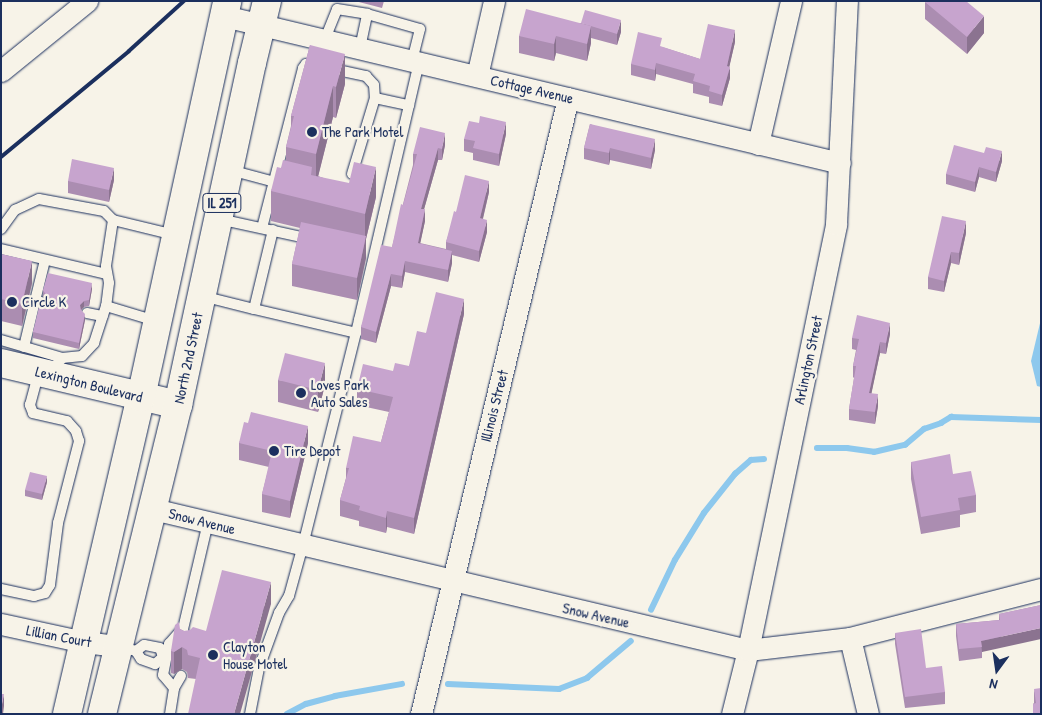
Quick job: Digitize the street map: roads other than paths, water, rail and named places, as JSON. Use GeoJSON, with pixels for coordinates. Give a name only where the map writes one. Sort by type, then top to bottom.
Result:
{"type":"FeatureCollection","features":[{"type":"Feature","properties":{"kind":"main road","name":"IL 251"},"geometry":{"type":"LineString","coordinates":[[67,714],[141,397],[225,8]]}},
{"type":"Feature","properties":{"kind":"main road","name":"North 2nd Street"},"geometry":{"type":"LineString","coordinates":[[102,714],[127,648],[153,509],[264,13]]}},
{"type":"Feature","properties":{"kind":"main road","name":"Lexington Boulevard"},"geometry":{"type":"LineString","coordinates":[[6,356],[141,397],[178,404]]}},
{"type":"Feature","properties":{"kind":"street"},"geometry":{"type":"LineString","coordinates":[[1,71],[87,1]]}},
{"type":"Feature","properties":{"kind":"street"},"geometry":{"type":"LineString","coordinates":[[477,76],[494,1]]}},
{"type":"Feature","properties":{"kind":"street"},"geometry":{"type":"LineString","coordinates":[[758,144],[791,1]]}},
{"type":"Feature","properties":{"kind":"street","name":"Arlington Street"},"geometry":{"type":"LineString","coordinates":[[732,714],[748,650],[836,224],[847,1]]}},
{"type":"Feature","properties":{"kind":"street","name":"Cottage Avenue"},"geometry":{"type":"LineString","coordinates":[[225,8],[264,13],[318,49],[360,48],[840,163]]}},
{"type":"Feature","properties":{"kind":"street","name":"Illinois Street"},"geometry":{"type":"LineString","coordinates":[[421,714],[568,98]]}},
{"type":"Feature","properties":{"kind":"street","name":"Snow Avenue"},"geometry":{"type":"LineString","coordinates":[[153,509],[748,650],[850,638],[1041,589]]}},
{"type":"Feature","properties":{"kind":"street","name":"Lillian Court"},"geometry":{"type":"LineString","coordinates":[[1,624],[84,642],[127,648]]}},
{"type":"Feature","properties":{"kind":"street"},"geometry":{"type":"LineString","coordinates":[[850,638],[868,714]]}},
{"type":"Feature","properties":{"kind":"lane"},"geometry":{"type":"LineString","coordinates":[[250,714],[259,668],[276,620],[288,596],[303,545],[356,333],[370,252],[409,105],[420,28],[367,14],[337,9],[318,49],[302,68],[262,228]]}},
{"type":"Feature","properties":{"kind":"lane"},"geometry":{"type":"LineString","coordinates":[[360,48],[367,14]]}},
{"type":"Feature","properties":{"kind":"lane"},"geometry":{"type":"LineString","coordinates":[[318,49],[366,76],[374,85],[375,98],[350,181]]}},
{"type":"Feature","properties":{"kind":"lane"},"geometry":{"type":"LineString","coordinates":[[375,98],[409,105]]}},
{"type":"Feature","properties":{"kind":"lane"},"geometry":{"type":"LineString","coordinates":[[229,170],[300,188]]}},
{"type":"Feature","properties":{"kind":"lane"},"geometry":{"type":"LineString","coordinates":[[1,229],[15,210],[40,199],[104,211],[113,220],[176,235]]}},
{"type":"Feature","properties":{"kind":"lane"},"geometry":{"type":"LineString","coordinates":[[218,219],[319,241]]}},
{"type":"Feature","properties":{"kind":"lane"},"geometry":{"type":"LineString","coordinates":[[1,589],[34,596],[45,593],[50,585],[58,523],[79,441],[76,430],[67,421],[33,413],[30,405],[50,368],[82,356],[94,343],[104,311],[109,282],[106,266],[113,220]]}},
{"type":"Feature","properties":{"kind":"lane"},"geometry":{"type":"LineString","coordinates":[[254,309],[273,230]]}},
{"type":"Feature","properties":{"kind":"lane"},"geometry":{"type":"LineString","coordinates":[[1,249],[108,274]]}},
{"type":"Feature","properties":{"kind":"lane"},"geometry":{"type":"LineString","coordinates":[[6,356],[38,302],[45,260]]}},
{"type":"Feature","properties":{"kind":"lane"},"geometry":{"type":"LineString","coordinates":[[202,296],[356,333]]}},
{"type":"Feature","properties":{"kind":"lane"},"geometry":{"type":"LineString","coordinates":[[87,313],[104,311],[157,321]]}},
{"type":"Feature","properties":{"kind":"lane"},"geometry":{"type":"LineString","coordinates":[[186,647],[183,628],[208,522]]}},
{"type":"Feature","properties":{"kind":"lane"},"geometry":{"type":"LineString","coordinates":[[174,688],[163,675],[165,658],[169,644],[183,628]]}},
{"type":"Feature","properties":{"kind":"lane"},"geometry":{"type":"LineString","coordinates":[[127,648],[144,645],[160,648],[165,658]]}},
{"type":"Feature","properties":{"kind":"lane"},"geometry":{"type":"LineString","coordinates":[[127,648],[141,659],[155,664],[165,658]]}},
{"type":"Feature","properties":{"kind":"lane"},"geometry":{"type":"LineString","coordinates":[[170,714],[174,688],[181,676]]}},
{"type":"Feature","properties":{"kind":"water"},"geometry":{"type":"Polygon","coordinates":[[[1041,319],[1041,387],[1037,386],[1031,361],[1041,319]]]}},
{"type":"Feature","properties":{"kind":"waterway"},"geometry":{"type":"LineString","coordinates":[[817,448],[847,448],[874,452],[905,445],[924,429],[951,417],[1041,420]]}},
{"type":"Feature","properties":{"kind":"waterway"},"geometry":{"type":"LineString","coordinates":[[651,610],[675,560],[704,513],[735,474],[751,460],[764,459]]}},
{"type":"Feature","properties":{"kind":"waterway"},"geometry":{"type":"LineString","coordinates":[[448,684],[559,689],[587,678],[631,641]]}},
{"type":"Feature","properties":{"kind":"waterway"},"geometry":{"type":"LineString","coordinates":[[287,714],[306,704],[335,696],[402,684]]}},
{"type":"Feature","properties":{"kind":"railway"},"geometry":{"type":"LineString","coordinates":[[1,157],[129,51],[184,1]]}},
{"type":"Feature","properties":{"kind":"place","name":"The Park Motel"},"geometry":{"type":"Point","coordinates":[312,132]}},
{"type":"Feature","properties":{"kind":"place","name":"Circle K"},"geometry":{"type":"Point","coordinates":[12,302]}},
{"type":"Feature","properties":{"kind":"place","name":"Loves Park Auto Sales"},"geometry":{"type":"Point","coordinates":[301,393]}},
{"type":"Feature","properties":{"kind":"place","name":"Tire Depot"},"geometry":{"type":"Point","coordinates":[274,451]}},
{"type":"Feature","properties":{"kind":"place","name":"Clayton House Motel"},"geometry":{"type":"Point","coordinates":[213,655]}}]}
